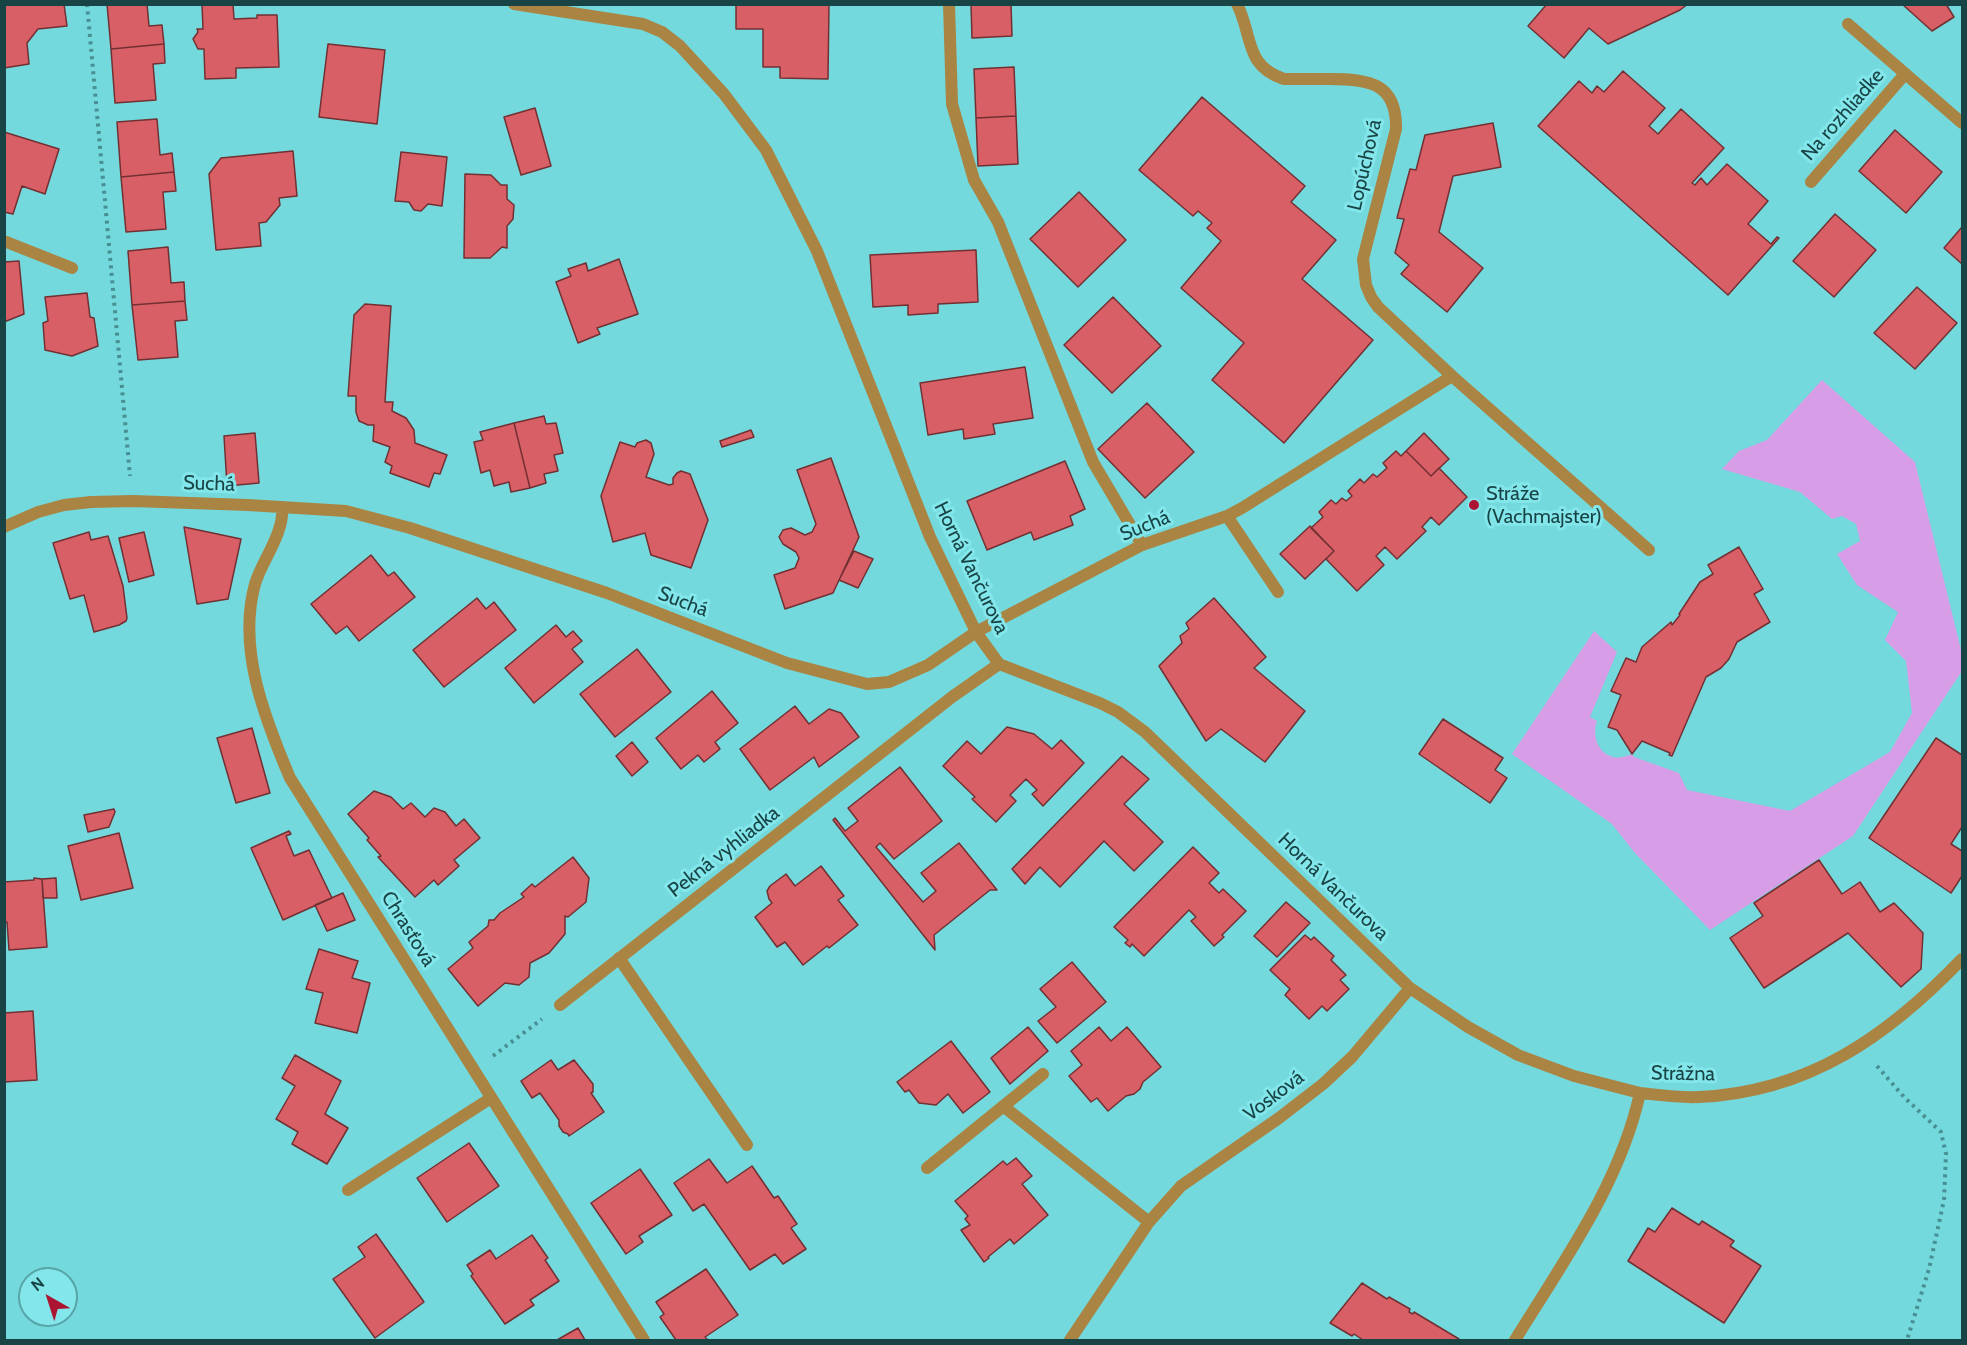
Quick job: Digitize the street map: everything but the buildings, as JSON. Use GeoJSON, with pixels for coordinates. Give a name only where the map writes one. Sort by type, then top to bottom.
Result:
{"type":"FeatureCollection","features":[{"type":"Feature","properties":{"kind":"street","name":"Horná Vančurova"},"geometry":{"type":"LineString","coordinates":[[514,4],[643,24],[662,32],[680,46],[724,94],[766,150],[817,251],[930,537],[976,632],[999,664],[1100,703],[1118,712],[1145,732],[1410,988],[1468,1027],[1518,1055],[1574,1076],[1640,1093]]}},
{"type":"Feature","properties":{"kind":"street"},"geometry":{"type":"LineString","coordinates":[[949,4],[952,104],[974,180],[998,222],[1093,462],[1142,545]]}},
{"type":"Feature","properties":{"kind":"street","name":"Lopúchová"},"geometry":{"type":"LineString","coordinates":[[1237,4],[1245,22],[1254,57],[1260,66],[1272,75],[1284,79],[1365,80],[1377,86],[1394,105],[1396,129],[1363,259],[1366,285],[1378,307],[1452,376],[1649,550]]}},
{"type":"Feature","properties":{"kind":"street","name":"Na rozhliadke"},"geometry":{"type":"LineString","coordinates":[[1848,24],[1962,123]]}},
{"type":"Feature","properties":{"kind":"street","name":"Na rozhliadke"},"geometry":{"type":"LineString","coordinates":[[1811,182],[1905,74]]}},
{"type":"Feature","properties":{"kind":"street"},"geometry":{"type":"LineString","coordinates":[[4,241],[72,268]]}},
{"type":"Feature","properties":{"kind":"street"},"geometry":{"type":"LineString","coordinates":[[1278,592],[1227,516],[1452,376]]}},
{"type":"Feature","properties":{"kind":"street","name":"Suchá"},"geometry":{"type":"LineString","coordinates":[[4,526],[38,512],[64,505],[91,502],[248,504],[346,511],[410,528],[607,592],[788,663],[867,684],[889,682],[928,665],[976,632],[1142,545],[1227,516]]}},
{"type":"Feature","properties":{"kind":"street","name":"Chrasťová"},"geometry":{"type":"LineString","coordinates":[[283,508],[280,527],[261,568],[249,611],[249,629],[253,664],[272,736],[290,778],[644,1341]]}},
{"type":"Feature","properties":{"kind":"street","name":"Pekná vyhliadka"},"geometry":{"type":"LineString","coordinates":[[560,1005],[952,697],[999,664]]}},
{"type":"Feature","properties":{"kind":"street"},"geometry":{"type":"LineString","coordinates":[[619,958],[747,1145]]}},
{"type":"Feature","properties":{"kind":"street","name":"Strážna"},"geometry":{"type":"LineString","coordinates":[[1515,1341],[1612,1176],[1626,1143],[1640,1093],[1698,1097],[1754,1090],[1824,1066],[1867,1042],[1911,1010],[1962,959]]}},
{"type":"Feature","properties":{"kind":"street","name":"Vosková"},"geometry":{"type":"LineString","coordinates":[[1070,1341],[1149,1222],[1181,1186],[1279,1118],[1323,1084],[1352,1057],[1410,988]]}},
{"type":"Feature","properties":{"kind":"street"},"geometry":{"type":"LineString","coordinates":[[927,1168],[1042,1074]]}},
{"type":"Feature","properties":{"kind":"street"},"geometry":{"type":"LineString","coordinates":[[348,1190],[491,1098]]}},
{"type":"Feature","properties":{"kind":"street"},"geometry":{"type":"LineString","coordinates":[[1003,1106],[1149,1222]]}},
{"type":"Feature","properties":{"kind":"path"},"geometry":{"type":"LineString","coordinates":[[87,4],[133,501]]}},
{"type":"Feature","properties":{"kind":"path"},"geometry":{"type":"LineString","coordinates":[[474,1072],[560,1005]]}},
{"type":"Feature","properties":{"kind":"path"},"geometry":{"type":"LineString","coordinates":[[1876,1066],[1904,1097],[1941,1132],[1946,1154],[1944,1200],[1929,1269],[1907,1341]]}},
{"type":"Feature","properties":{"kind":"shaded area"},"geometry":{"type":"Polygon","coordinates":[[[1822,380],[1915,462],[1962,654],[1962,671],[1853,836],[1710,930],[1634,852],[1612,824],[1512,754],[1594,631],[1617,652],[1590,717],[1597,721],[1595,732],[1597,742],[1603,752],[1613,757],[1632,754],[1634,757],[1679,773],[1687,790],[1790,811],[1890,752],[1912,713],[1906,661],[1885,640],[1898,612],[1857,585],[1837,554],[1860,541],[1856,524],[1842,516],[1832,519],[1800,492],[1722,469],[1739,451],[1767,440],[1822,380]]]}},
{"type":"Feature","properties":{"kind":"place","name":"Stráže (Vachmajster)"},"geometry":{"type":"Point","coordinates":[1474,505]}}]}
